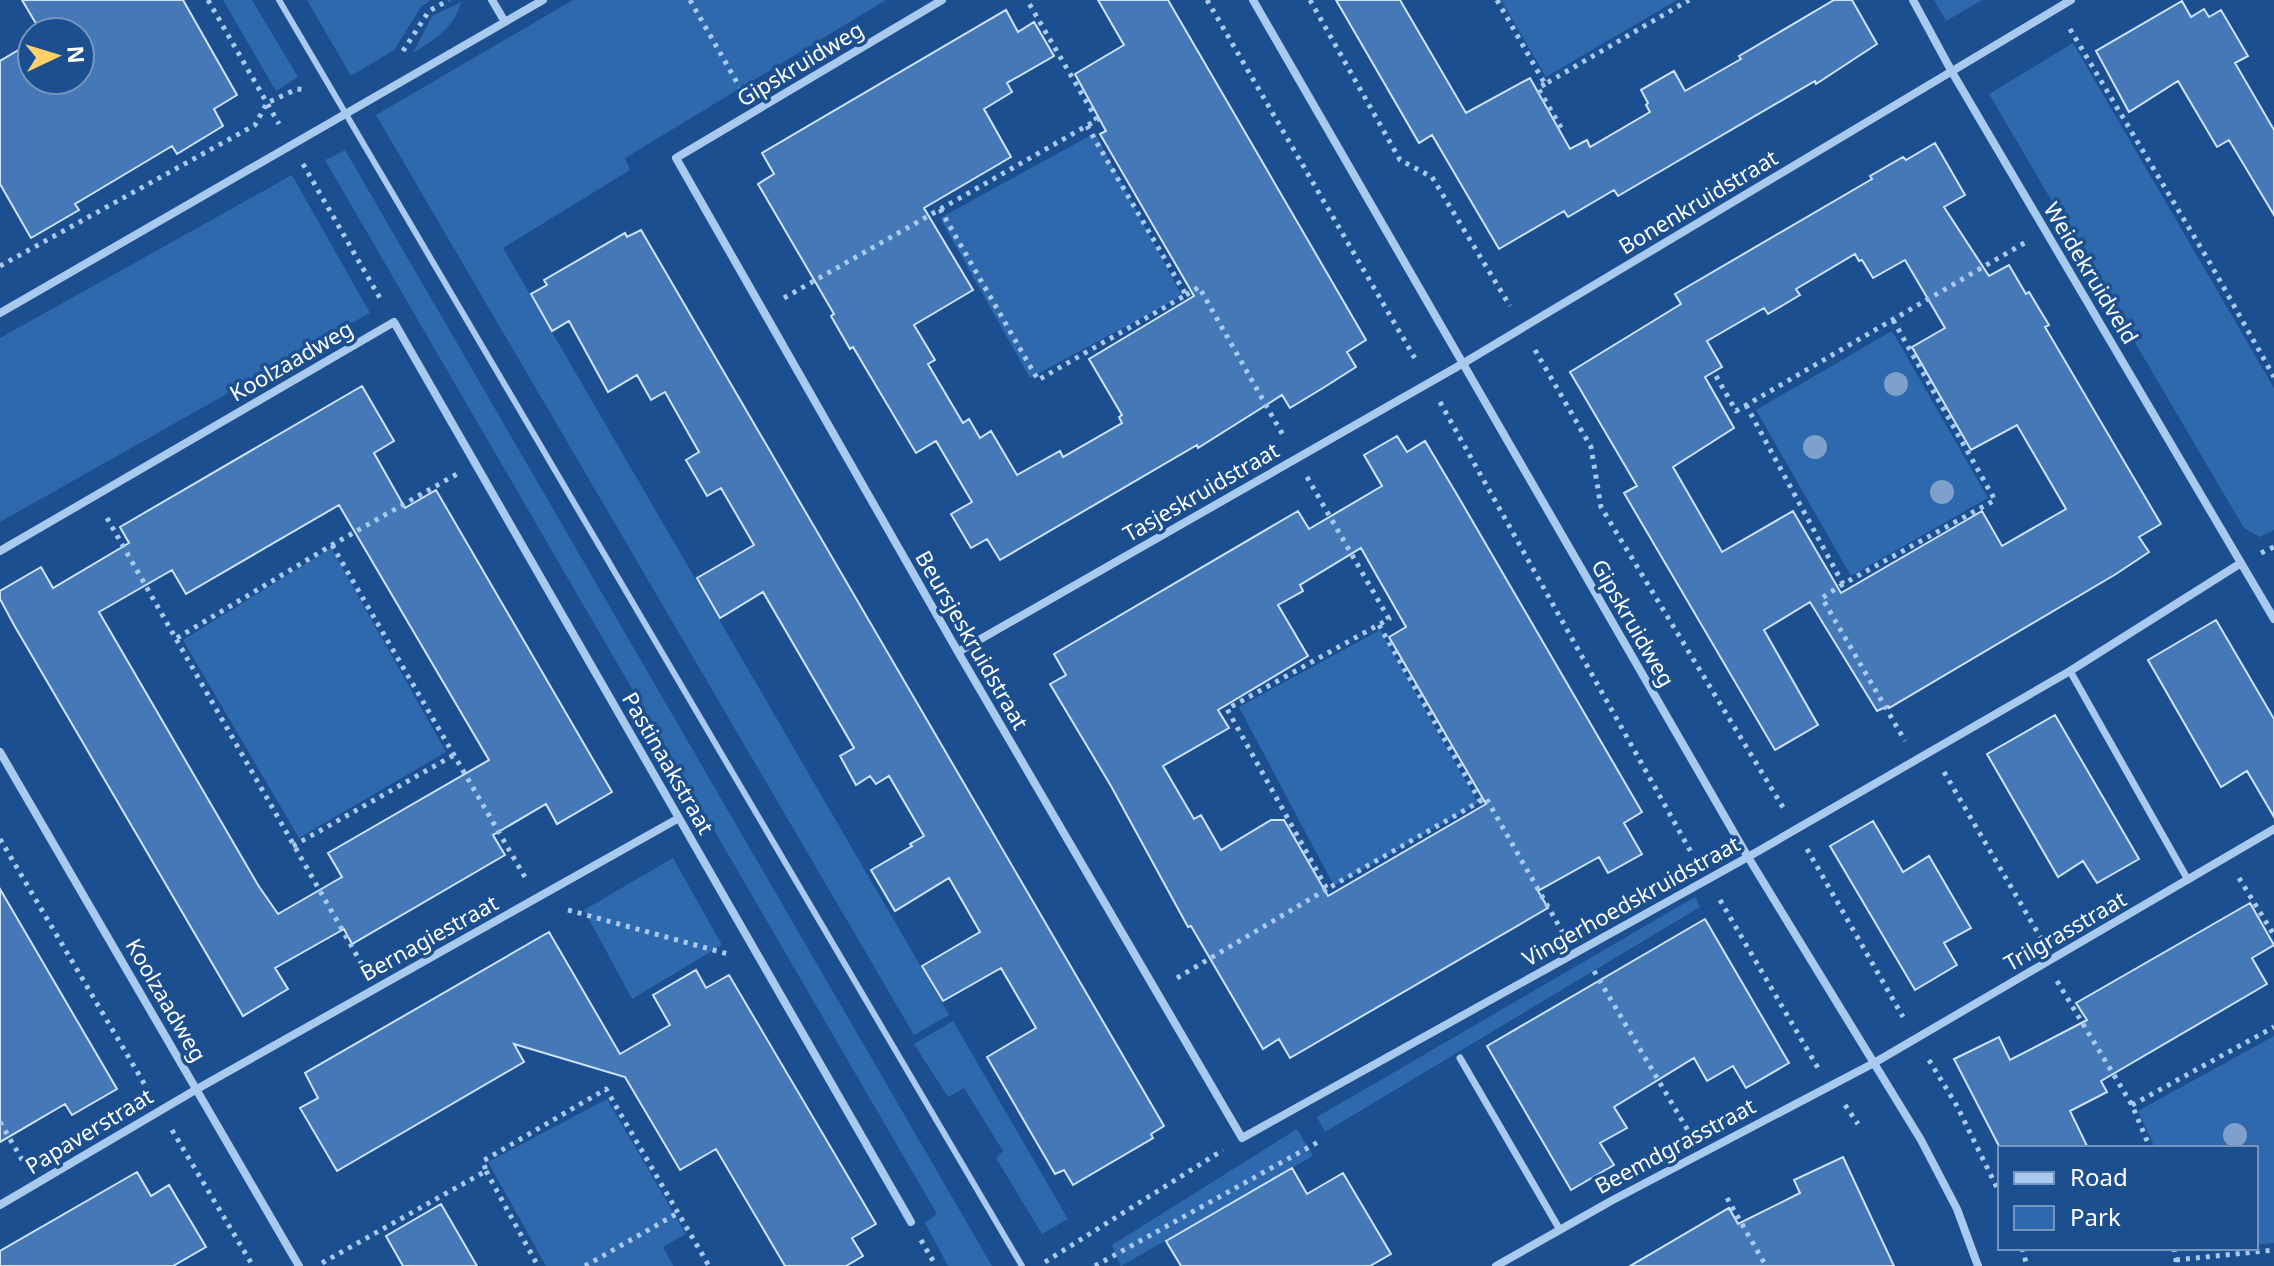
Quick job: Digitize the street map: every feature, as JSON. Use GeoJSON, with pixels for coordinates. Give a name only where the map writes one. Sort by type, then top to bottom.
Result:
{"type":"FeatureCollection","features":[{"type":"Feature","properties":{"kind":"street"},"geometry":{"type":"LineString","coordinates":[[492,0],[505,22]]}},
{"type":"Feature","properties":{"kind":"street"},"geometry":{"type":"LineString","coordinates":[[0,313],[543,0]]}},
{"type":"Feature","properties":{"kind":"street","name":"Gipskruidweg"},"geometry":{"type":"LineString","coordinates":[[676,158],[942,0]]}},
{"type":"Feature","properties":{"kind":"street","name":"Gipskruidweg"},"geometry":{"type":"LineString","coordinates":[[1253,0],[1748,857],[1921,1140],[1957,1209],[1978,1266]]}},
{"type":"Feature","properties":{"kind":"street","name":"Weidekruidveld"},"geometry":{"type":"LineString","coordinates":[[1913,0],[1952,72],[2274,619]]}},
{"type":"Feature","properties":{"kind":"street","name":"Bonenkruidstraat"},"geometry":{"type":"LineString","coordinates":[[1462,364],[2071,0]]}},
{"type":"Feature","properties":{"kind":"street","name":"Beursjeskruidstraat"},"geometry":{"type":"LineString","coordinates":[[676,158],[958,652],[1242,1138]]}},
{"type":"Feature","properties":{"kind":"street","name":"Pastinaakstraat"},"geometry":{"type":"LineString","coordinates":[[394,322],[911,1222]]}},
{"type":"Feature","properties":{"kind":"street","name":"Koolzaadweg"},"geometry":{"type":"LineString","coordinates":[[0,551],[394,322]]}},
{"type":"Feature","properties":{"kind":"street","name":"Tasjeskruidstraat"},"geometry":{"type":"LineString","coordinates":[[958,652],[1462,364]]}},
{"type":"Feature","properties":{"kind":"street","name":"Vingerhoedskruidstraat"},"geometry":{"type":"LineString","coordinates":[[1242,1138],[1748,857],[2070,671],[2241,563]]}},
{"type":"Feature","properties":{"kind":"street"},"geometry":{"type":"LineString","coordinates":[[2070,671],[2188,880]]}},
{"type":"Feature","properties":{"kind":"street","name":"Koolzaadweg"},"geometry":{"type":"LineString","coordinates":[[0,752],[299,1266]]}},
{"type":"Feature","properties":{"kind":"street","name":"Bernagiestraat"},"geometry":{"type":"LineString","coordinates":[[197,1089],[679,818]]}},
{"type":"Feature","properties":{"kind":"street","name":"Trilgrasstraat"},"geometry":{"type":"LineString","coordinates":[[1874,1063],[2274,829]]}},
{"type":"Feature","properties":{"kind":"street"},"geometry":{"type":"LineString","coordinates":[[1460,1058],[1560,1230]]}},
{"type":"Feature","properties":{"kind":"street","name":"Beemdgrasstraat"},"geometry":{"type":"LineString","coordinates":[[1496,1266],[1701,1153],[1874,1063]]}},
{"type":"Feature","properties":{"kind":"street","name":"Papaverstraat"},"geometry":{"type":"LineString","coordinates":[[0,1205],[197,1089]]}},
{"type":"Feature","properties":{"kind":"lane"},"geometry":{"type":"LineString","coordinates":[[279,0],[1022,1266]]}},
{"type":"Feature","properties":{"kind":"path"},"geometry":{"type":"LineString","coordinates":[[401,55],[429,11],[449,0]]}},
{"type":"Feature","properties":{"kind":"path"},"geometry":{"type":"LineString","coordinates":[[690,0],[754,112]]}},
{"type":"Feature","properties":{"kind":"path"},"geometry":{"type":"LineString","coordinates":[[763,311],[1097,120],[1027,0]]}},
{"type":"Feature","properties":{"kind":"path"},"geometry":{"type":"LineString","coordinates":[[1207,0],[1429,382],[1707,880],[1814,1063],[1858,1124]]}},
{"type":"Feature","properties":{"kind":"path"},"geometry":{"type":"LineString","coordinates":[[1310,0],[1400,160],[1432,177],[1522,327],[1591,447],[1601,507],[1796,829],[1957,1106],[1998,1190]]}},
{"type":"Feature","properties":{"kind":"path"},"geometry":{"type":"LineString","coordinates":[[1497,0],[1545,84]]}},
{"type":"Feature","properties":{"kind":"path"},"geometry":{"type":"LineString","coordinates":[[1563,131],[1538,88],[1689,0]]}},
{"type":"Feature","properties":{"kind":"path"},"geometry":{"type":"LineString","coordinates":[[2058,8],[2274,377]]}},
{"type":"Feature","properties":{"kind":"path"},"geometry":{"type":"LineString","coordinates":[[0,266],[255,125],[267,103],[297,89],[333,93]]}},
{"type":"Feature","properties":{"kind":"path"},"geometry":{"type":"LineString","coordinates":[[1087,126],[1186,295]]}},
{"type":"Feature","properties":{"kind":"path"},"geometry":{"type":"LineString","coordinates":[[940,209],[1038,380],[1199,287],[1389,619],[1227,709],[1327,889]]}},
{"type":"Feature","properties":{"kind":"path"},"geometry":{"type":"LineString","coordinates":[[1716,376],[1736,411],[2045,231]]}},
{"type":"Feature","properties":{"kind":"path"},"geometry":{"type":"LineString","coordinates":[[1893,320],[1995,500],[1822,598],[1916,760]]}},
{"type":"Feature","properties":{"kind":"path"},"geometry":{"type":"LineString","coordinates":[[1746,405],[1843,584]]}},
{"type":"Feature","properties":{"kind":"path"},"geometry":{"type":"LineString","coordinates":[[177,638],[475,464]]}},
{"type":"Feature","properties":{"kind":"path"},"geometry":{"type":"LineString","coordinates":[[95,496],[376,988]]}},
{"type":"Feature","properties":{"kind":"path"},"geometry":{"type":"LineString","coordinates":[[332,545],[534,899],[763,963]]}},
{"type":"Feature","properties":{"kind":"path"},"geometry":{"type":"LineString","coordinates":[[1379,625],[1480,801]]}},
{"type":"Feature","properties":{"kind":"path"},"geometry":{"type":"LineString","coordinates":[[1931,751],[2132,1105],[2149,1146]]}},
{"type":"Feature","properties":{"kind":"path"},"geometry":{"type":"LineString","coordinates":[[293,846],[454,755]]}},
{"type":"Feature","properties":{"kind":"path"},"geometry":{"type":"LineString","coordinates":[[1156,991],[1486,798],[1574,953],[1599,975],[1701,1153]]}},
{"type":"Feature","properties":{"kind":"path"},"geometry":{"type":"LineString","coordinates":[[0,839],[253,1266]]}},
{"type":"Feature","properties":{"kind":"path"},"geometry":{"type":"LineString","coordinates":[[2226,858],[2274,935]]}},
{"type":"Feature","properties":{"kind":"path"},"geometry":{"type":"LineString","coordinates":[[2132,1105],[2274,1027]]}},
{"type":"Feature","properties":{"kind":"path"},"geometry":{"type":"LineString","coordinates":[[538,1266],[483,1161],[606,1089],[709,1266]]}},
{"type":"Feature","properties":{"kind":"path"},"geometry":{"type":"LineString","coordinates":[[0,1122],[37,1183]]}},
{"type":"Feature","properties":{"kind":"path"},"geometry":{"type":"LineString","coordinates":[[1037,1266],[1242,1138]]}},
{"type":"Feature","properties":{"kind":"path"},"geometry":{"type":"LineString","coordinates":[[1095,1266],[1320,1141]]}},
{"type":"Feature","properties":{"kind":"path"},"geometry":{"type":"LineString","coordinates":[[317,1266],[486,1171]]}},
{"type":"Feature","properties":{"kind":"path"},"geometry":{"type":"LineString","coordinates":[[1727,1198],[1766,1266]]}},
{"type":"Feature","properties":{"kind":"path"},"geometry":{"type":"LineString","coordinates":[[585,1266],[678,1213]]}},
{"type":"Feature","properties":{"kind":"path"},"geometry":{"type":"LineString","coordinates":[[2176,1263],[2274,1250]]}},
{"type":"Feature","properties":{"kind":"green space"},"geometry":{"type":"Polygon","coordinates":[[[223,0],[252,0],[298,77],[276,91],[223,0]]]}},
{"type":"Feature","properties":{"kind":"green space"},"geometry":{"type":"Polygon","coordinates":[[[307,0],[431,0],[421,7],[394,50],[351,76],[307,0]]]}},
{"type":"Feature","properties":{"kind":"green space"},"geometry":{"type":"Polygon","coordinates":[[[573,0],[886,0],[625,158],[630,170],[503,248],[949,1015],[914,1035],[376,115],[573,0]]]}},
{"type":"Feature","properties":{"kind":"green space"},"geometry":{"type":"Polygon","coordinates":[[[1501,0],[1677,0],[1546,77],[1501,0]]]}},
{"type":"Feature","properties":{"kind":"green space"},"geometry":{"type":"Polygon","coordinates":[[[1934,0],[1982,0],[1946,21],[1934,0]]]}},
{"type":"Feature","properties":{"kind":"green space"},"geometry":{"type":"Polygon","coordinates":[[[461,2],[449,26],[413,53],[432,16],[461,2]]]}},
{"type":"Feature","properties":{"kind":"green space"},"geometry":{"type":"Polygon","coordinates":[[[2073,43],[2274,388],[2274,530],[2260,537],[2244,528],[1989,94],[2073,43]]]}},
{"type":"Feature","properties":{"kind":"green space"},"geometry":{"type":"Polygon","coordinates":[[[1095,133],[1182,296],[1030,378],[940,218],[1095,133]]]}},
{"type":"Feature","properties":{"kind":"green space"},"geometry":{"type":"Polygon","coordinates":[[[345,150],[992,1266],[948,1266],[925,1223],[937,1214],[325,160],[345,150]]]}},
{"type":"Feature","properties":{"kind":"green space"},"geometry":{"type":"Polygon","coordinates":[[[292,175],[370,313],[0,522],[0,338],[292,175]]]}},
{"type":"Feature","properties":{"kind":"green space"},"geometry":{"type":"Polygon","coordinates":[[[1892,331],[1988,498],[1851,576],[1756,410],[1892,331]]]}},
{"type":"Feature","properties":{"kind":"green space"},"geometry":{"type":"Polygon","coordinates":[[[331,548],[446,752],[299,838],[183,640],[331,548]]]}},
{"type":"Feature","properties":{"kind":"green space"},"geometry":{"type":"Polygon","coordinates":[[[1380,630],[1478,803],[1334,886],[1239,707],[1380,630]]]}},
{"type":"Feature","properties":{"kind":"green space"},"geometry":{"type":"Polygon","coordinates":[[[673,858],[722,945],[632,999],[584,910],[673,858]]]}},
{"type":"Feature","properties":{"kind":"green space"},"geometry":{"type":"Polygon","coordinates":[[[1695,897],[1700,907],[1325,1132],[1317,1117],[1695,897]]]}},
{"type":"Feature","properties":{"kind":"green space"},"geometry":{"type":"Polygon","coordinates":[[[953,1021],[1068,1219],[1042,1234],[996,1158],[1003,1151],[964,1088],[948,1097],[914,1044],[953,1021]]]}},
{"type":"Feature","properties":{"kind":"green space"},"geometry":{"type":"Polygon","coordinates":[[[2274,1036],[2274,1243],[2258,1245],[2258,1146],[2154,1146],[2138,1111],[2274,1036]]]}},
{"type":"Feature","properties":{"kind":"green space"},"geometry":{"type":"Polygon","coordinates":[[[607,1099],[686,1234],[663,1247],[673,1266],[546,1266],[488,1162],[607,1099]]]}},
{"type":"Feature","properties":{"kind":"green space"},"geometry":{"type":"Polygon","coordinates":[[[1297,1129],[1313,1156],[1121,1266],[1112,1245],[1297,1129]]]}},
{"type":"Feature","properties":{"kind":"building"},"geometry":{"type":"Polygon","coordinates":[[[22,0],[183,0],[237,95],[214,109],[223,126],[177,154],[172,146],[75,204],[79,210],[31,238],[0,184],[0,61],[16,52],[16,96],[96,96],[96,16],[32,16],[22,0]]]}},
{"type":"Feature","properties":{"kind":"building"},"geometry":{"type":"Polygon","coordinates":[[[1098,0],[1168,0],[1366,340],[1347,352],[1356,367],[1290,408],[1282,395],[1198,448],[1197,445],[1000,560],[987,539],[971,548],[951,514],[972,502],[936,441],[916,453],[853,347],[850,349],[831,316],[834,314],[758,184],[774,174],[762,153],[1006,10],[1018,32],[1034,22],[1054,56],[1007,83],[1012,92],[984,109],[1011,157],[924,208],[973,290],[914,325],[935,360],[928,364],[963,423],[969,419],[980,438],[991,431],[1017,475],[1060,451],[1063,457],[1122,423],[1119,417],[1122,415],[1089,359],[1194,296],[1100,134],[1106,131],[1075,74],[1124,45],[1098,0]]]}},
{"type":"Feature","properties":{"kind":"building"},"geometry":{"type":"Polygon","coordinates":[[[1336,0],[1400,0],[1466,113],[1530,78],[1570,149],[1587,140],[1590,147],[1650,112],[1641,90],[1674,71],[1685,91],[1834,0],[1852,0],[1877,44],[1816,84],[1815,81],[1618,196],[1614,190],[1568,217],[1564,211],[1499,249],[1432,135],[1419,143],[1336,0]]]}},
{"type":"Feature","properties":{"kind":"building"},"geometry":{"type":"Polygon","coordinates":[[[2182,1],[2191,17],[2204,9],[2209,17],[2221,10],[2248,56],[2235,63],[2274,130],[2274,215],[2229,140],[2217,147],[2178,81],[2129,112],[2096,51],[2182,1]]]}},
{"type":"Feature","properties":{"kind":"building"},"geometry":{"type":"Polygon","coordinates":[[[1935,143],[1965,195],[1944,207],[1989,276],[2009,265],[2026,294],[2029,292],[2049,325],[2045,327],[2161,524],[2139,537],[2149,552],[2116,574],[1889,708],[1877,711],[1810,602],[1764,630],[1818,725],[1775,750],[1624,493],[1637,486],[1570,372],[1681,304],[1675,294],[1872,179],[1870,176],[1903,157],[1906,160],[1935,143]],[[1855,254],[1796,289],[1800,295],[1768,314],[1764,308],[1707,341],[1722,367],[1705,377],[1734,428],[1673,467],[1722,552],[1793,511],[1841,593],[1982,511],[2002,546],[2066,509],[2017,425],[1971,450],[1912,347],[1945,328],[1905,260],[1873,278],[1862,260],[1859,261],[1855,254]]]}},
{"type":"Feature","properties":{"kind":"building"},"geometry":{"type":"Polygon","coordinates":[[[641,230],[1164,1126],[1151,1134],[1153,1138],[1073,1185],[1064,1170],[1055,1174],[987,1057],[1036,1028],[1001,968],[943,1001],[922,966],[980,932],[949,878],[895,911],[871,870],[924,836],[889,776],[876,784],[870,776],[856,785],[840,756],[854,748],[763,592],[720,618],[697,578],[754,545],[721,488],[707,496],[686,460],[699,452],[665,392],[651,400],[637,375],[608,392],[569,321],[552,331],[531,294],[547,285],[544,280],[625,233],[627,237],[641,230]]]}},
{"type":"Feature","properties":{"kind":"building"},"geometry":{"type":"Polygon","coordinates":[[[362,386],[394,441],[374,453],[405,508],[436,490],[612,792],[557,824],[546,804],[493,835],[505,855],[352,944],[344,929],[275,968],[288,989],[243,1016],[0,599],[0,591],[41,567],[53,588],[129,543],[120,527],[362,386]],[[339,505],[186,594],[172,570],[99,612],[258,885],[278,914],[342,877],[328,853],[489,760],[339,505]]]}},
{"type":"Feature","properties":{"kind":"building"},"geometry":{"type":"Polygon","coordinates":[[[1397,436],[1407,452],[1425,441],[1642,812],[1624,823],[1642,854],[1608,873],[1599,857],[1538,891],[1548,908],[1290,1058],[1279,1039],[1263,1049],[1191,926],[1188,927],[1111,786],[1050,684],[1066,675],[1054,654],[1298,511],[1309,529],[1382,486],[1364,455],[1397,436]],[[1361,548],[1300,585],[1303,591],[1278,605],[1308,656],[1218,710],[1229,728],[1163,766],[1194,819],[1201,815],[1221,850],[1271,820],[1284,820],[1328,896],[1486,804],[1389,637],[1406,627],[1361,548]]]}},
{"type":"Feature","properties":{"kind":"building"},"geometry":{"type":"Polygon","coordinates":[[[2216,620],[2274,719],[2274,817],[2247,771],[2221,787],[2148,660],[2216,620]]]}},
{"type":"Feature","properties":{"kind":"building"},"geometry":{"type":"Polygon","coordinates":[[[2055,715],[2139,859],[2097,883],[2083,861],[2058,877],[1987,754],[2055,715]]]}},
{"type":"Feature","properties":{"kind":"building"},"geometry":{"type":"Polygon","coordinates":[[[1873,821],[1903,872],[1929,856],[1971,928],[1944,943],[1957,965],[1915,990],[1830,846],[1873,821]]]}},
{"type":"Feature","properties":{"kind":"building"},"geometry":{"type":"Polygon","coordinates":[[[0,889],[117,1089],[72,1115],[65,1104],[0,1142],[0,889]]]}},
{"type":"Feature","properties":{"kind":"building"},"geometry":{"type":"Polygon","coordinates":[[[2250,903],[2274,945],[2252,958],[2267,984],[2101,1081],[2107,1092],[2070,1111],[2087,1146],[1999,1146],[1954,1059],[1999,1037],[2010,1060],[2087,1020],[2076,1003],[2250,903]]]}},
{"type":"Feature","properties":{"kind":"building"},"geometry":{"type":"Polygon","coordinates":[[[1705,919],[1789,1063],[1746,1088],[1733,1066],[1707,1081],[1694,1058],[1614,1107],[1627,1128],[1600,1143],[1614,1165],[1571,1190],[1487,1046],[1705,919]]]}},
{"type":"Feature","properties":{"kind":"building"},"geometry":{"type":"Polygon","coordinates":[[[549,932],[620,1054],[670,1025],[653,995],[696,970],[706,988],[729,975],[876,1224],[852,1238],[863,1256],[846,1266],[785,1266],[716,1149],[680,1170],[625,1077],[514,1044],[524,1062],[337,1171],[300,1108],[318,1098],[305,1073],[549,932]]]}},
{"type":"Feature","properties":{"kind":"building"},"geometry":{"type":"Polygon","coordinates":[[[1843,1157],[1894,1266],[1630,1266],[1729,1208],[1738,1224],[1800,1193],[1794,1180],[1843,1157]]]}},
{"type":"Feature","properties":{"kind":"building"},"geometry":{"type":"Polygon","coordinates":[[[1292,1168],[1307,1194],[1343,1173],[1391,1254],[1370,1266],[1181,1266],[1166,1241],[1292,1168]]]}},
{"type":"Feature","properties":{"kind":"building"},"geometry":{"type":"Polygon","coordinates":[[[137,1172],[151,1196],[169,1185],[206,1247],[173,1266],[0,1266],[0,1251],[137,1172]]]}},
{"type":"Feature","properties":{"kind":"building"},"geometry":{"type":"Polygon","coordinates":[[[441,1204],[477,1266],[403,1266],[386,1236],[441,1204]]]}}]}
